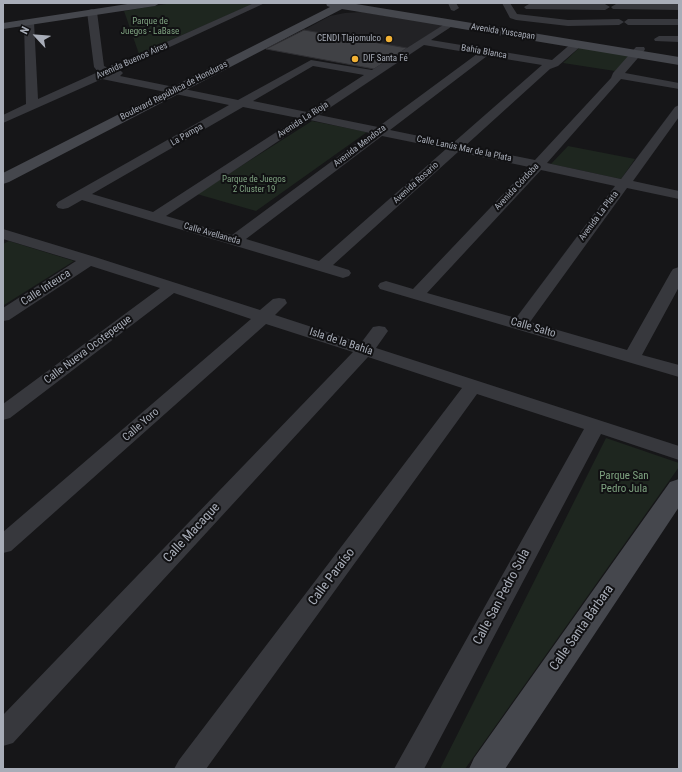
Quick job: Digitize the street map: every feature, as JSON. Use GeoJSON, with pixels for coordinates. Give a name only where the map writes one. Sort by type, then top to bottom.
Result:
{"type":"FeatureCollection","features":[{"type":"Feature","properties":{"kind":"street"},"geometry":{"type":"LineString","coordinates":[[3,22],[127,3]]}},
{"type":"Feature","properties":{"kind":"street"},"geometry":{"type":"LineString","coordinates":[[3,26],[155,3]]}},
{"type":"Feature","properties":{"kind":"street","name":"Avenida Buenos Aires"},"geometry":{"type":"LineString","coordinates":[[3,119],[103,71],[261,3]]}},
{"type":"Feature","properties":{"kind":"street","name":"Avenida Yuscapan"},"geometry":{"type":"LineString","coordinates":[[337,3],[381,12],[571,43],[644,53],[679,56]]}},
{"type":"Feature","properties":{"kind":"street","name":"Avenida Yuscapan"},"geometry":{"type":"LineString","coordinates":[[337,3],[644,53],[679,61]]}},
{"type":"Feature","properties":{"kind":"street","name":"Boulevard República de Honduras"},"geometry":{"type":"LineString","coordinates":[[3,179],[313,13],[337,3]]}},
{"type":"Feature","properties":{"kind":"street"},"geometry":{"type":"LineString","coordinates":[[506,3],[513,16],[568,23],[679,22]]}},
{"type":"Feature","properties":{"kind":"street"},"geometry":{"type":"LineString","coordinates":[[524,18],[532,15],[527,5],[605,7]]}},
{"type":"Feature","properties":{"kind":"street"},"geometry":{"type":"LineString","coordinates":[[616,7],[679,7]]}},
{"type":"Feature","properties":{"kind":"street"},"geometry":{"type":"LineString","coordinates":[[313,13],[345,11],[381,12]]}},
{"type":"Feature","properties":{"kind":"street"},"geometry":{"type":"LineString","coordinates":[[92,12],[103,71]]}},
{"type":"Feature","properties":{"kind":"street"},"geometry":{"type":"LineString","coordinates":[[29,22],[32,106]]}},
{"type":"Feature","properties":{"kind":"street","name":"Avenida La Rioja"},"geometry":{"type":"LineString","coordinates":[[155,217],[452,24]]}},
{"type":"Feature","properties":{"kind":"street"},"geometry":{"type":"LineString","coordinates":[[659,39],[679,39]]}},
{"type":"Feature","properties":{"kind":"street","name":"Bahía Blanca"},"geometry":{"type":"LineString","coordinates":[[424,42],[486,52],[548,65]]}},
{"type":"Feature","properties":{"kind":"street","name":"Avenida Rosario"},"geometry":{"type":"LineString","coordinates":[[322,266],[571,43]]}},
{"type":"Feature","properties":{"kind":"street","name":"Avenida Mendoza"},"geometry":{"type":"LineString","coordinates":[[234,240],[486,52]]}},
{"type":"Feature","properties":{"kind":"street","name":"Avenida Córdoba"},"geometry":{"type":"LineString","coordinates":[[417,294],[644,53]]}},
{"type":"Feature","properties":{"kind":"street","name":"La Pampa"},"geometry":{"type":"LineString","coordinates":[[63,206],[80,195],[246,103],[311,63],[375,74]]}},
{"type":"Feature","properties":{"kind":"street","name":"Calle Lanús Mar de la Plata"},"geometry":{"type":"LineString","coordinates":[[103,71],[380,132],[679,195]]}},
{"type":"Feature","properties":{"kind":"street"},"geometry":{"type":"LineString","coordinates":[[621,77],[679,86]]}},
{"type":"Feature","properties":{"kind":"street","name":"Boulevard República de Honduras"},"geometry":{"type":"LineString","coordinates":[[3,168],[173,87]]}},
{"type":"Feature","properties":{"kind":"street","name":"Avenida La Plata"},"geometry":{"type":"LineString","coordinates":[[520,324],[679,109]]}},
{"type":"Feature","properties":{"kind":"street","name":"Calle Avellaneda"},"geometry":{"type":"LineString","coordinates":[[80,195],[343,273]]}},
{"type":"Feature","properties":{"kind":"street","name":"Isla de la Bahía"},"geometry":{"type":"LineString","coordinates":[[5,236],[89,260],[596,424],[679,453]]}},
{"type":"Feature","properties":{"kind":"street","name":"Calle Inteuca"},"geometry":{"type":"LineString","coordinates":[[3,316],[89,260]]}},
{"type":"Feature","properties":{"kind":"street"},"geometry":{"type":"LineString","coordinates":[[632,357],[679,272]]}},
{"type":"Feature","properties":{"kind":"street","name":"Calle Salto"},"geometry":{"type":"LineString","coordinates":[[386,286],[679,371]]}},
{"type":"Feature","properties":{"kind":"street","name":"Calle Nueva Ocotepeque"},"geometry":{"type":"LineString","coordinates":[[3,414],[172,287]]}},
{"type":"Feature","properties":{"kind":"street","name":"Calle Yoro"},"geometry":{"type":"LineString","coordinates":[[3,545],[279,303]]}},
{"type":"Feature","properties":{"kind":"street","name":"Calle Macaque"},"geometry":{"type":"LineString","coordinates":[[3,734],[364,350],[379,331]]}},
{"type":"Feature","properties":{"kind":"street","name":"Calle Paraíso"},"geometry":{"type":"LineString","coordinates":[[189,769],[474,385]]}},
{"type":"Feature","properties":{"kind":"street","name":"Calle San Pedro Sula"},"geometry":{"type":"LineString","coordinates":[[409,769],[596,424]]}},
{"type":"Feature","properties":{"kind":"street","name":"Calle Santa Bárbara"},"geometry":{"type":"LineString","coordinates":[[486,769],[679,488]]}},
{"type":"Feature","properties":{"kind":"shaded area","name":"CENDI Tlajomulco"},"geometry":{"type":"Polygon","coordinates":[[[362,12],[444,25],[407,48],[304,30],[330,16],[362,12]]]}},
{"type":"Feature","properties":{"kind":"green space","name":"Parque de Juegos - LaBase"},"geometry":{"type":"Polygon","coordinates":[[[172,3],[255,3],[139,54],[124,11],[172,3]]]}},
{"type":"Feature","properties":{"kind":"green space"},"geometry":{"type":"Polygon","coordinates":[[[580,47],[631,55],[615,71],[563,63],[580,47]]]}},
{"type":"Feature","properties":{"kind":"green space","name":"Parque de Juegos 2 Cluster 19"},"geometry":{"type":"Polygon","coordinates":[[[312,121],[367,132],[256,211],[197,194],[312,121]]]}},
{"type":"Feature","properties":{"kind":"green space"},"geometry":{"type":"Polygon","coordinates":[[[568,146],[635,159],[621,179],[551,164],[568,146]]]}},
{"type":"Feature","properties":{"kind":"green space"},"geometry":{"type":"Polygon","coordinates":[[[9,241],[74,261],[3,305],[3,244],[9,241]]]}},
{"type":"Feature","properties":{"kind":"green space","name":"Parque San Pedro Jula"},"geometry":{"type":"Polygon","coordinates":[[[606,438],[679,463],[679,467],[465,769],[440,769],[606,438]]]}},
{"type":"Feature","properties":{"kind":"building","name":"DIF Santa Fé"},"geometry":{"type":"Polygon","coordinates":[[[304,30],[407,48],[374,69],[266,49],[304,30]]]}},
{"type":"Feature","properties":{"kind":"place","name":"CENDI Tlajomulco"},"geometry":{"type":"Point","coordinates":[389,39]}},
{"type":"Feature","properties":{"kind":"place","name":"DIF Santa Fé"},"geometry":{"type":"Point","coordinates":[355,59]}}]}
